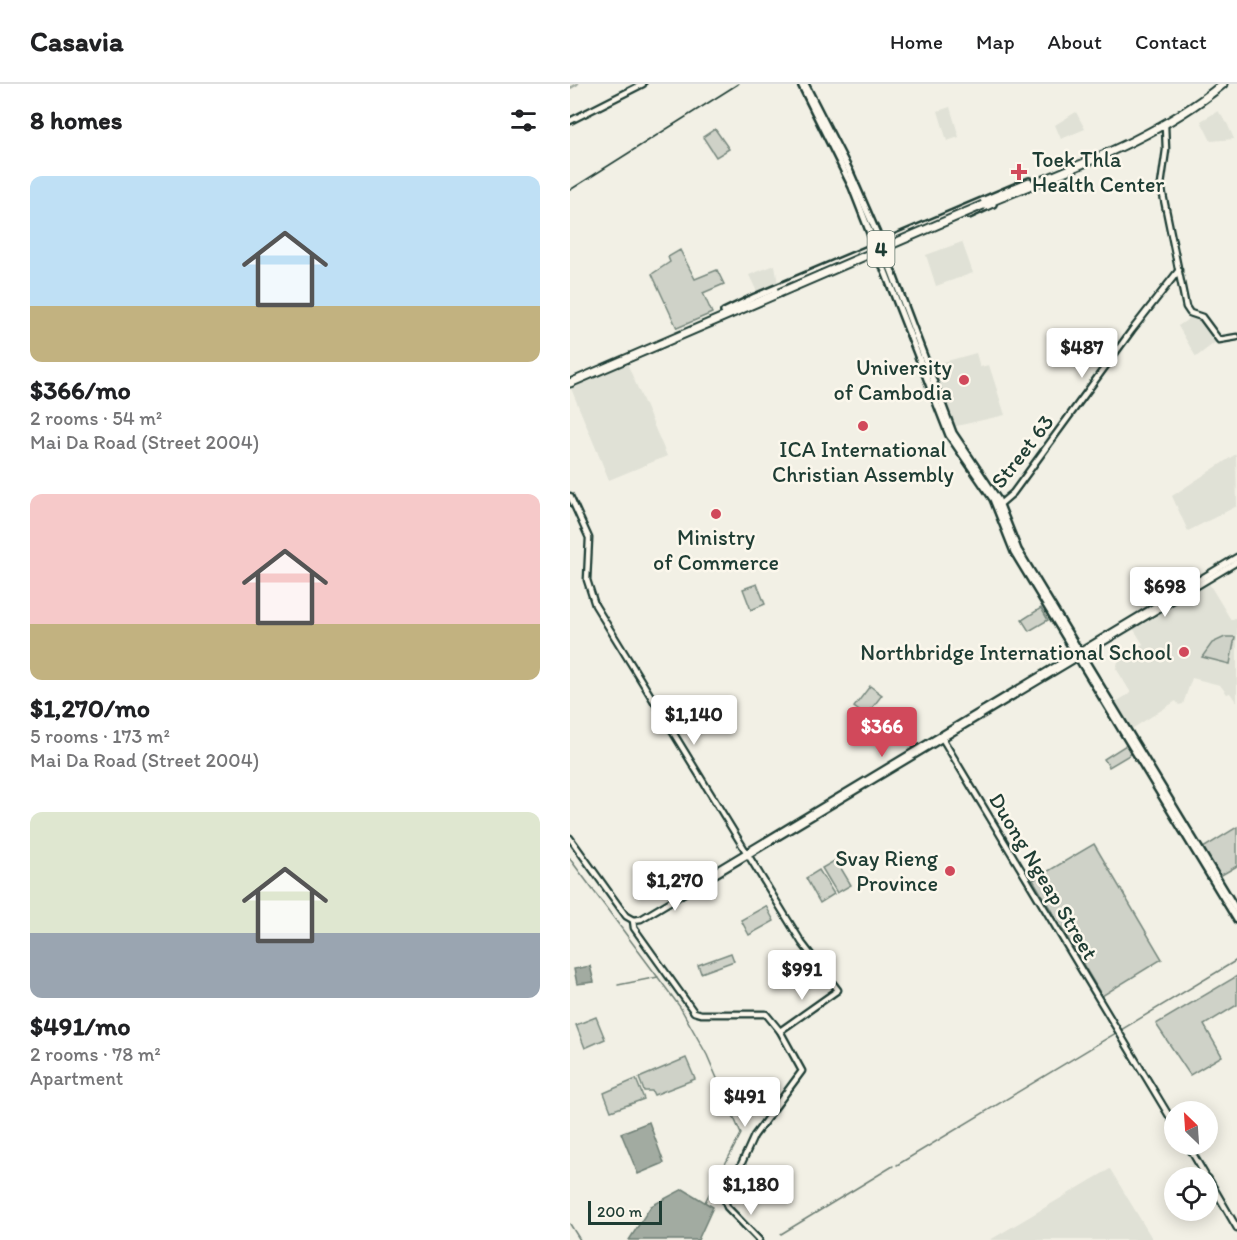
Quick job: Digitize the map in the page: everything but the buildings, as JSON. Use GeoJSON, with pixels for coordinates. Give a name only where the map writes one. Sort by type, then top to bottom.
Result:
{"type":"FeatureCollection","features":[{"type":"Feature","properties":{"kind":"highway","name":"4"},"geometry":{"type":"LineString","coordinates":[[570,379],[1030,183],[1158,124],[1190,105],[1216,84]]}},
{"type":"Feature","properties":{"kind":"highway","name":"4"},"geometry":{"type":"LineString","coordinates":[[1030,183],[1165,125],[1196,106],[1223,84]]}},
{"type":"Feature","properties":{"kind":"highway","name":"4"},"geometry":{"type":"LineString","coordinates":[[570,383],[726,314]]}},
{"type":"Feature","properties":{"kind":"main road"},"geometry":{"type":"LineString","coordinates":[[801,84],[879,244]]}},
{"type":"Feature","properties":{"kind":"main road"},"geometry":{"type":"LineString","coordinates":[[805,84],[853,178],[949,435],[998,505],[1009,543],[1237,911]]}},
{"type":"Feature","properties":{"kind":"main road"},"geometry":{"type":"LineString","coordinates":[[726,314],[838,261],[929,222],[1030,183]]}},
{"type":"Feature","properties":{"kind":"main road"},"geometry":{"type":"LineString","coordinates":[[726,314],[932,231],[1030,183]]}},
{"type":"Feature","properties":{"kind":"main road"},"geometry":{"type":"LineString","coordinates":[[929,222],[928,227],[932,231]]}},
{"type":"Feature","properties":{"kind":"main road"},"geometry":{"type":"LineString","coordinates":[[838,261],[843,264],[842,269]]}},
{"type":"Feature","properties":{"kind":"main road"},"geometry":{"type":"LineString","coordinates":[[1079,655],[1237,920]]}},
{"type":"Feature","properties":{"kind":"street"},"geometry":{"type":"LineString","coordinates":[[570,121],[643,84]]}},
{"type":"Feature","properties":{"kind":"street"},"geometry":{"type":"LineString","coordinates":[[1165,125],[1166,150],[1161,185],[1188,311],[1202,317],[1219,340],[1237,337]]}},
{"type":"Feature","properties":{"kind":"street","name":"Street 63"},"geometry":{"type":"LineString","coordinates":[[998,505],[1013,493],[1132,330],[1179,270]]}},
{"type":"Feature","properties":{"kind":"street"},"geometry":{"type":"LineString","coordinates":[[570,496],[589,538],[587,580],[596,605],[802,943],[838,990],[780,1030]]}},
{"type":"Feature","properties":{"kind":"street"},"geometry":{"type":"LineString","coordinates":[[1225,567],[1237,557]]}},
{"type":"Feature","properties":{"kind":"street"},"geometry":{"type":"LineString","coordinates":[[633,920],[645,917],[1225,567],[1237,562]]}},
{"type":"Feature","properties":{"kind":"street","name":"Duong Ngeap Street"},"geometry":{"type":"LineString","coordinates":[[942,738],[1164,1107]]}},
{"type":"Feature","properties":{"kind":"street"},"geometry":{"type":"LineString","coordinates":[[570,838],[623,913],[633,920],[634,928],[694,1012],[766,1014],[780,1030],[802,1071],[754,1136],[725,1200],[727,1207],[759,1240]]}},
{"type":"Feature","properties":{"kind":"street"},"geometry":{"type":"LineString","coordinates":[[1218,1196],[1237,1228]]}},
{"type":"Feature","properties":{"kind":"shaded area"},"geometry":{"type":"Polygon","coordinates":[[[950,107],[959,137],[947,141],[938,111],[950,107]]]}},
{"type":"Feature","properties":{"kind":"shaded area"},"geometry":{"type":"Polygon","coordinates":[[[1218,111],[1227,123],[1234,139],[1211,141],[1201,121],[1218,111]]]}},
{"type":"Feature","properties":{"kind":"shaded area"},"geometry":{"type":"Polygon","coordinates":[[[1076,112],[1085,129],[1061,139],[1055,125],[1076,112]]]}},
{"type":"Feature","properties":{"kind":"shaded area"},"geometry":{"type":"Polygon","coordinates":[[[715,129],[729,149],[716,157],[703,137],[715,129]]]}},
{"type":"Feature","properties":{"kind":"shaded area"},"geometry":{"type":"Polygon","coordinates":[[[962,242],[973,273],[936,286],[926,255],[962,242]]]}},
{"type":"Feature","properties":{"kind":"shaded area"},"geometry":{"type":"Polygon","coordinates":[[[680,250],[695,279],[717,270],[724,284],[703,293],[712,313],[677,328],[652,274],[670,262],[668,257],[680,250]]]}},
{"type":"Feature","properties":{"kind":"shaded area"},"geometry":{"type":"Polygon","coordinates":[[[775,265],[778,285],[758,294],[749,275],[775,265]]]}},
{"type":"Feature","properties":{"kind":"shaded area"},"geometry":{"type":"Polygon","coordinates":[[[1196,314],[1217,341],[1196,357],[1178,326],[1196,314]]]}},
{"type":"Feature","properties":{"kind":"shaded area","name":"University of Cambodia"},"geometry":{"type":"Polygon","coordinates":[[[976,353],[980,367],[989,365],[1005,415],[952,427],[929,366],[976,353]]]}},
{"type":"Feature","properties":{"kind":"shaded area"},"geometry":{"type":"Polygon","coordinates":[[[626,361],[667,456],[609,480],[570,386],[626,361]]]}},
{"type":"Feature","properties":{"kind":"shaded area"},"geometry":{"type":"Polygon","coordinates":[[[1236,454],[1237,506],[1188,531],[1172,496],[1236,454]]]}},
{"type":"Feature","properties":{"kind":"shaded area","name":"Northbridge International School"},"geometry":{"type":"Polygon","coordinates":[[[1208,582],[1231,620],[1237,617],[1237,703],[1220,685],[1192,678],[1183,704],[1179,705],[1176,701],[1130,730],[1114,703],[1131,693],[1116,668],[1119,659],[1143,644],[1133,628],[1208,582]]]}},
{"type":"Feature","properties":{"kind":"shaded area"},"geometry":{"type":"Polygon","coordinates":[[[757,584],[765,604],[751,610],[743,589],[757,584]]]}},
{"type":"Feature","properties":{"kind":"shaded area"},"geometry":{"type":"Polygon","coordinates":[[[1041,608],[1048,620],[1029,631],[1022,620],[1041,608]]]}},
{"type":"Feature","properties":{"kind":"shaded area"},"geometry":{"type":"Polygon","coordinates":[[[1225,637],[1235,637],[1230,664],[1202,657],[1212,643],[1225,637]]]}},
{"type":"Feature","properties":{"kind":"shaded area"},"geometry":{"type":"Polygon","coordinates":[[[870,686],[882,695],[866,716],[854,707],[870,686]]]}},
{"type":"Feature","properties":{"kind":"shaded area"},"geometry":{"type":"Polygon","coordinates":[[[890,717],[895,730],[877,736],[873,723],[890,717]]]}},
{"type":"Feature","properties":{"kind":"shaded area"},"geometry":{"type":"Polygon","coordinates":[[[1126,745],[1131,754],[1109,767],[1104,759],[1126,745]]]}},
{"type":"Feature","properties":{"kind":"shaded area"},"geometry":{"type":"Polygon","coordinates":[[[1237,827],[1237,866],[1220,876],[1203,848],[1237,827]]]}},
{"type":"Feature","properties":{"kind":"shaded area"},"geometry":{"type":"Polygon","coordinates":[[[1094,844],[1162,959],[1102,996],[1033,880],[1094,844]]]}},
{"type":"Feature","properties":{"kind":"shaded area"},"geometry":{"type":"Polygon","coordinates":[[[836,860],[851,885],[837,893],[822,868],[836,860]]]}},
{"type":"Feature","properties":{"kind":"shaded area"},"geometry":{"type":"Polygon","coordinates":[[[819,870],[834,894],[820,903],[806,878],[819,870]]]}},
{"type":"Feature","properties":{"kind":"shaded area"},"geometry":{"type":"Polygon","coordinates":[[[766,906],[774,921],[749,935],[741,920],[766,906]]]}},
{"type":"Feature","properties":{"kind":"shaded area"},"geometry":{"type":"Polygon","coordinates":[[[731,953],[734,961],[701,973],[698,965],[731,953]]]}},
{"type":"Feature","properties":{"kind":"shaded area"},"geometry":{"type":"Polygon","coordinates":[[[590,966],[594,982],[577,984],[574,969],[590,966]]]}},
{"type":"Feature","properties":{"kind":"shaded area"},"geometry":{"type":"Polygon","coordinates":[[[1237,976],[1237,1005],[1204,1025],[1222,1056],[1190,1075],[1156,1024],[1237,976]]]}},
{"type":"Feature","properties":{"kind":"shaded area"},"geometry":{"type":"Polygon","coordinates":[[[596,1017],[605,1039],[585,1048],[576,1025],[596,1017]]]}},
{"type":"Feature","properties":{"kind":"shaded area"},"geometry":{"type":"Polygon","coordinates":[[[686,1058],[695,1079],[654,1095],[652,1091],[644,1091],[639,1078],[686,1058]]]}},
{"type":"Feature","properties":{"kind":"shaded area"},"geometry":{"type":"Polygon","coordinates":[[[636,1079],[644,1099],[611,1111],[604,1093],[636,1079]]]}},
{"type":"Feature","properties":{"kind":"shaded area"},"geometry":{"type":"Polygon","coordinates":[[[649,1122],[664,1163],[638,1174],[621,1133],[649,1122]]]}},
{"type":"Feature","properties":{"kind":"shaded area"},"geometry":{"type":"Polygon","coordinates":[[[1110,1169],[1153,1240],[990,1240],[1110,1169]]]}},
{"type":"Feature","properties":{"kind":"shaded area"},"geometry":{"type":"Polygon","coordinates":[[[683,1189],[713,1207],[698,1240],[629,1240],[651,1206],[683,1189]]]}},
{"type":"Feature","properties":{"kind":"waterway"},"geometry":{"type":"LineString","coordinates":[[570,88],[577,84]]}},
{"type":"Feature","properties":{"kind":"waterway"},"geometry":{"type":"LineString","coordinates":[[570,859],[680,1007],[707,1055],[741,1134],[705,1202]]}},
{"type":"Feature","properties":{"kind":"waterway"},"geometry":{"type":"LineString","coordinates":[[897,1165],[1237,960]]}},
{"type":"Feature","properties":{"kind":"waterway"},"geometry":{"type":"LineString","coordinates":[[618,985],[658,977]]}},
{"type":"Feature","properties":{"kind":"waterway"},"geometry":{"type":"LineString","coordinates":[[781,1234],[893,1166]]}},
{"type":"Feature","properties":{"kind":"waterway"},"geometry":{"type":"LineString","coordinates":[[570,1224],[580,1240]]}},
{"type":"Feature","properties":{"kind":"railway"},"geometry":{"type":"LineString","coordinates":[[570,190],[738,84]]}},
{"type":"Feature","properties":{"kind":"place","name":"Toek Thla Health Center"},"geometry":{"type":"Point","coordinates":[1019,172]}},
{"type":"Feature","properties":{"kind":"place","name":"University of Cambodia"},"geometry":{"type":"Point","coordinates":[964,380]}},
{"type":"Feature","properties":{"kind":"place","name":"ICA International Christian Assembly"},"geometry":{"type":"Point","coordinates":[863,426]}},
{"type":"Feature","properties":{"kind":"place","name":"Ministry of Commerce"},"geometry":{"type":"Point","coordinates":[716,514]}},
{"type":"Feature","properties":{"kind":"place","name":"Northbridge International School"},"geometry":{"type":"Point","coordinates":[1184,652]}},
{"type":"Feature","properties":{"kind":"place","name":"Svay Rieng Province"},"geometry":{"type":"Point","coordinates":[950,871]}}]}
